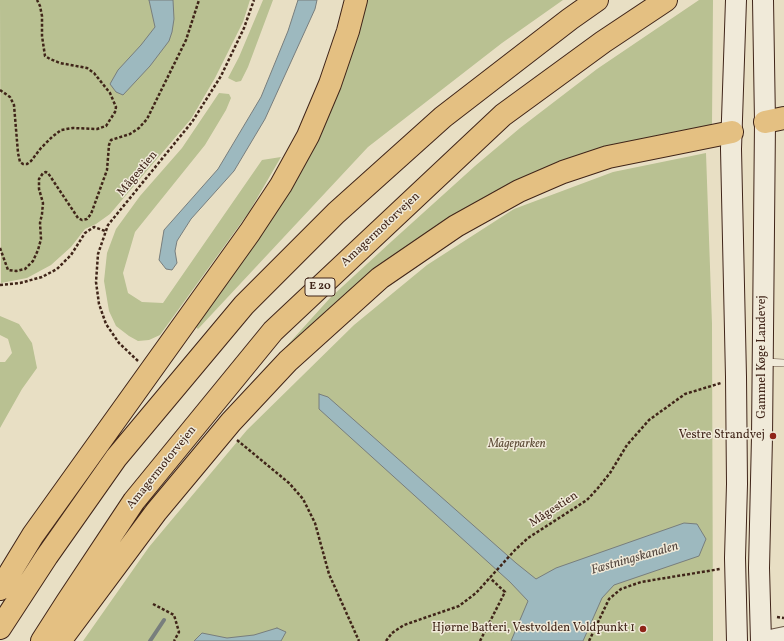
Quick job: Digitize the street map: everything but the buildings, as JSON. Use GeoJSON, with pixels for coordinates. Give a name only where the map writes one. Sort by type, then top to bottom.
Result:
{"type":"FeatureCollection","features":[{"type":"Feature","properties":{"kind":"highway"},"geometry":{"type":"LineString","coordinates":[[0,589],[33,535],[227,264],[281,185],[308,136],[330,84],[348,31],[356,0]]}},
{"type":"Feature","properties":{"kind":"highway"},"geometry":{"type":"LineString","coordinates":[[0,628],[47,556],[116,458],[244,306],[336,212],[443,117],[570,19],[597,0]]}},
{"type":"Feature","properties":{"kind":"highway","name":"Amagermotorvejen"},"geometry":{"type":"LineString","coordinates":[[42,641],[134,501],[273,331],[503,116],[603,42],[666,0]]}},
{"type":"Feature","properties":{"kind":"highway"},"geometry":{"type":"LineString","coordinates":[[60,641],[156,512],[231,422],[288,361],[380,278],[456,226],[519,190],[563,172],[608,157],[732,132]]}},
{"type":"Feature","properties":{"kind":"main road","name":"Gammel Køge Landevej"},"geometry":{"type":"LineString","coordinates":[[761,640],[759,568],[763,362],[774,120],[763,2]]}},
{"type":"Feature","properties":{"kind":"main road"},"geometry":{"type":"LineString","coordinates":[[736,10],[732,132],[736,392],[735,558],[737,641]]}},
{"type":"Feature","properties":{"kind":"main road"},"geometry":{"type":"LineString","coordinates":[[732,132],[774,120]]}},
{"type":"Feature","properties":{"kind":"street"},"geometry":{"type":"LineString","coordinates":[[761,640],[784,634]]}},
{"type":"Feature","properties":{"kind":"lane"},"geometry":{"type":"LineString","coordinates":[[763,362],[784,363]]}},
{"type":"Feature","properties":{"kind":"path"},"geometry":{"type":"LineString","coordinates":[[0,90],[10,97],[14,105],[18,153],[20,162],[24,164],[31,162],[41,148],[61,130],[73,128],[97,130],[106,126],[115,112],[116,107],[110,93],[94,73],[87,68],[60,63],[45,56],[42,36],[42,16],[37,0]]}},
{"type":"Feature","properties":{"kind":"path"},"geometry":{"type":"LineString","coordinates":[[0,248],[8,270],[16,271],[26,269],[33,261],[41,239],[40,224],[43,203],[39,188],[39,179],[43,173],[48,173],[78,218],[82,220],[91,214],[107,170],[109,145],[111,140],[130,134],[139,128],[147,119],[186,40],[199,0]]}},
{"type":"Feature","properties":{"kind":"path","name":"Mågestien"},"geometry":{"type":"LineString","coordinates":[[140,362],[119,343],[106,324],[99,304],[96,282],[98,254],[105,231],[108,225],[192,122],[221,76],[244,28],[254,0]]}},
{"type":"Feature","properties":{"kind":"path"},"geometry":{"type":"LineString","coordinates":[[0,285],[42,277],[57,269],[71,255],[85,233],[94,227],[105,231]]}},
{"type":"Feature","properties":{"kind":"path","name":"Mågestien"},"geometry":{"type":"LineString","coordinates":[[386,641],[392,633],[404,625],[459,606],[476,593],[515,550],[528,538],[587,500],[610,473],[627,445],[650,420],[685,394],[721,382]]}},
{"type":"Feature","properties":{"kind":"path"},"geometry":{"type":"LineString","coordinates":[[234,438],[289,483],[304,499],[314,523],[329,574],[359,641]]}},
{"type":"Feature","properties":{"kind":"path"},"geometry":{"type":"LineString","coordinates":[[589,641],[609,599],[622,589],[641,582],[720,569]]}},
{"type":"Feature","properties":{"kind":"path"},"geometry":{"type":"LineString","coordinates":[[480,641],[505,592],[491,577]]}},
{"type":"Feature","properties":{"kind":"path"},"geometry":{"type":"LineString","coordinates":[[153,604],[174,615],[179,632],[174,641]]}},
{"type":"Feature","properties":{"kind":"green space"},"geometry":{"type":"Polygon","coordinates":[[[0,0],[250,0],[243,22],[215,78],[191,119],[110,214],[96,224],[85,229],[71,247],[51,265],[27,278],[1,283],[0,0]]]}},
{"type":"Feature","properties":{"kind":"green space"},"geometry":{"type":"Polygon","coordinates":[[[263,0],[273,0],[248,67],[241,81],[236,82],[228,78],[239,57],[263,0]]]}},
{"type":"Feature","properties":{"kind":"green space"},"geometry":{"type":"Polygon","coordinates":[[[367,0],[563,0],[502,43],[368,147],[198,329],[193,324],[333,103],[355,46],[367,0]]]}},
{"type":"Feature","properties":{"kind":"green space"},"geometry":{"type":"Polygon","coordinates":[[[699,0],[713,0],[712,126],[500,193],[236,402],[330,298],[475,166],[520,128],[597,69],[699,0]]]}},
{"type":"Feature","properties":{"kind":"green space"},"geometry":{"type":"Polygon","coordinates":[[[219,93],[229,94],[231,98],[226,110],[205,145],[135,232],[123,273],[128,293],[142,302],[163,303],[262,160],[281,157],[249,212],[160,335],[149,340],[138,341],[116,326],[109,311],[104,281],[107,253],[116,229],[140,196],[182,148],[219,93]]]}},
{"type":"Feature","properties":{"kind":"green space","name":"Mågeparken"},"geometry":{"type":"Polygon","coordinates":[[[706,153],[712,324],[713,641],[83,641],[149,547],[247,430],[354,325],[427,265],[514,209],[613,172],[706,153]]]}},
{"type":"Feature","properties":{"kind":"green space"},"geometry":{"type":"Polygon","coordinates":[[[0,316],[19,324],[32,343],[37,368],[22,389],[0,428],[0,362],[5,362],[12,353],[8,339],[0,335],[0,316]]]}},
{"type":"Feature","properties":{"kind":"water"},"geometry":{"type":"Polygon","coordinates":[[[149,0],[173,0],[174,19],[172,32],[169,41],[150,66],[123,95],[116,92],[110,84],[118,70],[155,27],[149,0]]]}},
{"type":"Feature","properties":{"kind":"water"},"geometry":{"type":"Polygon","coordinates":[[[298,0],[317,0],[315,9],[265,119],[234,171],[191,219],[177,241],[175,251],[177,263],[172,270],[166,269],[159,260],[164,230],[218,169],[261,97],[288,31],[298,0]]]}},
{"type":"Feature","properties":{"kind":"water","name":"Fæstningskanalen"},"geometry":{"type":"Polygon","coordinates":[[[319,394],[328,397],[536,579],[556,568],[684,523],[697,524],[706,539],[699,556],[614,585],[602,598],[583,641],[511,641],[528,601],[510,582],[319,409],[319,394]]]}},
{"type":"Feature","properties":{"kind":"water"},"geometry":{"type":"Polygon","coordinates":[[[277,628],[286,632],[281,641],[194,641],[202,633],[227,638],[254,635],[277,628]]]}},
{"type":"Feature","properties":{"kind":"waterway"},"geometry":{"type":"LineString","coordinates":[[150,641],[164,620]]}},
{"type":"Feature","properties":{"kind":"place","name":"Vestre Strandvej"},"geometry":{"type":"Point","coordinates":[773,436]}},
{"type":"Feature","properties":{"kind":"place","name":"Hjørne Batteri, Vestvolden Voldpunkt 1"},"geometry":{"type":"Point","coordinates":[643,629]}}]}
